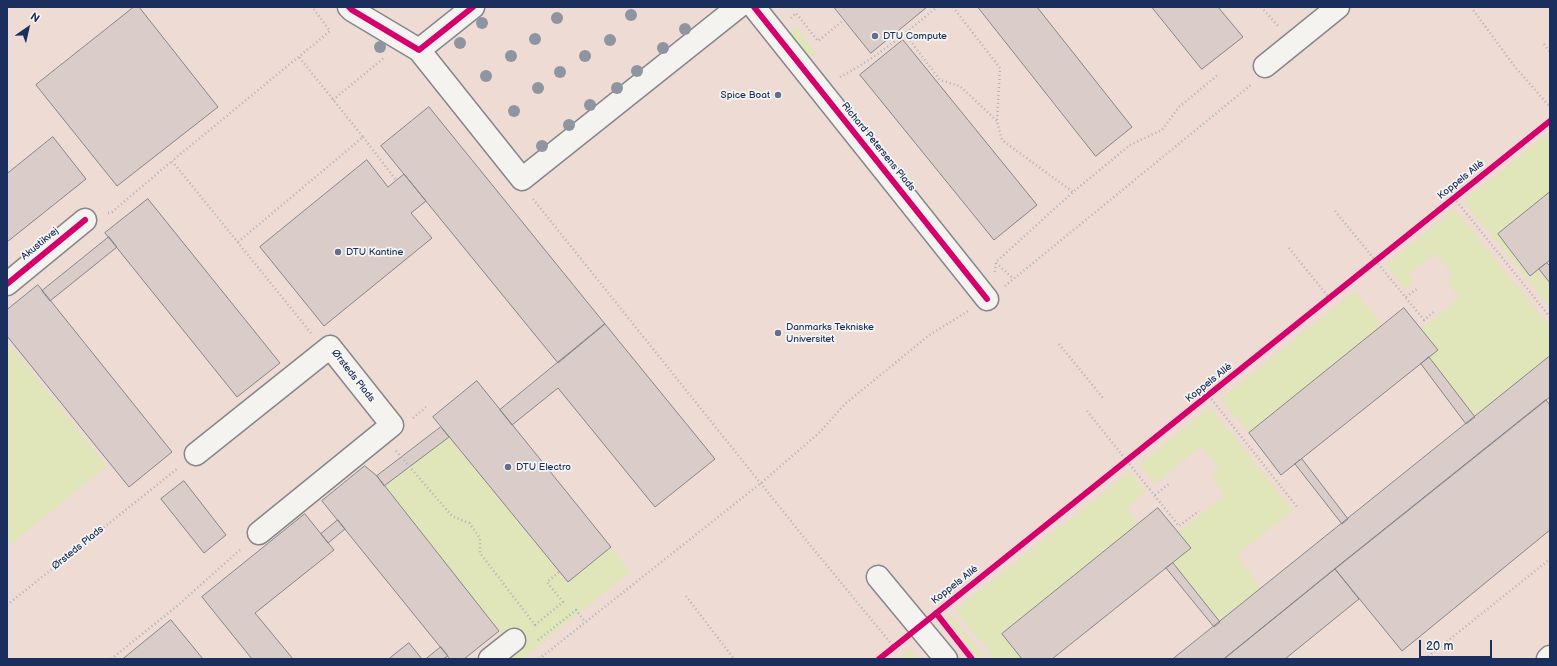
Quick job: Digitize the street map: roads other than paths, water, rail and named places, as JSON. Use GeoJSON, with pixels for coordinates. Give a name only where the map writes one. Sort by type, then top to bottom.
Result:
{"type":"FeatureCollection","features":[{"type":"Feature","properties":{"kind":"street"},"geometry":{"type":"LineString","coordinates":[[349,7],[419,50],[522,179],[738,7]]}},
{"type":"Feature","properties":{"kind":"street"},"geometry":{"type":"LineString","coordinates":[[419,50],[473,7]]}},
{"type":"Feature","properties":{"kind":"street","name":"Richard Petersens Plads"},"geometry":{"type":"LineString","coordinates":[[754,7],[984,294]]}},
{"type":"Feature","properties":{"kind":"street"},"geometry":{"type":"LineString","coordinates":[[1265,66],[1338,7]]}},
{"type":"Feature","properties":{"kind":"street","name":"Akustikvej"},"geometry":{"type":"LineString","coordinates":[[7,284],[86,220]]}},
{"type":"Feature","properties":{"kind":"street","name":"Ørsteds Plads"},"geometry":{"type":"LineString","coordinates":[[196,454],[330,347],[392,425],[259,534]]}},
{"type":"Feature","properties":{"kind":"street"},"geometry":{"type":"LineString","coordinates":[[878,577],[946,659]]}},
{"type":"Feature","properties":{"kind":"street"},"geometry":{"type":"LineString","coordinates":[[490,659],[514,640]]}},
{"type":"Feature","properties":{"kind":"place","name":"DTU Compute"},"geometry":{"type":"Point","coordinates":[875,36]}},
{"type":"Feature","properties":{"kind":"place","name":"Spice Boat"},"geometry":{"type":"Point","coordinates":[778,95]}},
{"type":"Feature","properties":{"kind":"place","name":"DTU Kantine"},"geometry":{"type":"Point","coordinates":[338,252]}},
{"type":"Feature","properties":{"kind":"place","name":"Danmarks Tekniske Universitet"},"geometry":{"type":"Point","coordinates":[778,333]}},
{"type":"Feature","properties":{"kind":"place","name":"DTU Electro"},"geometry":{"type":"Point","coordinates":[508,467]}}]}
